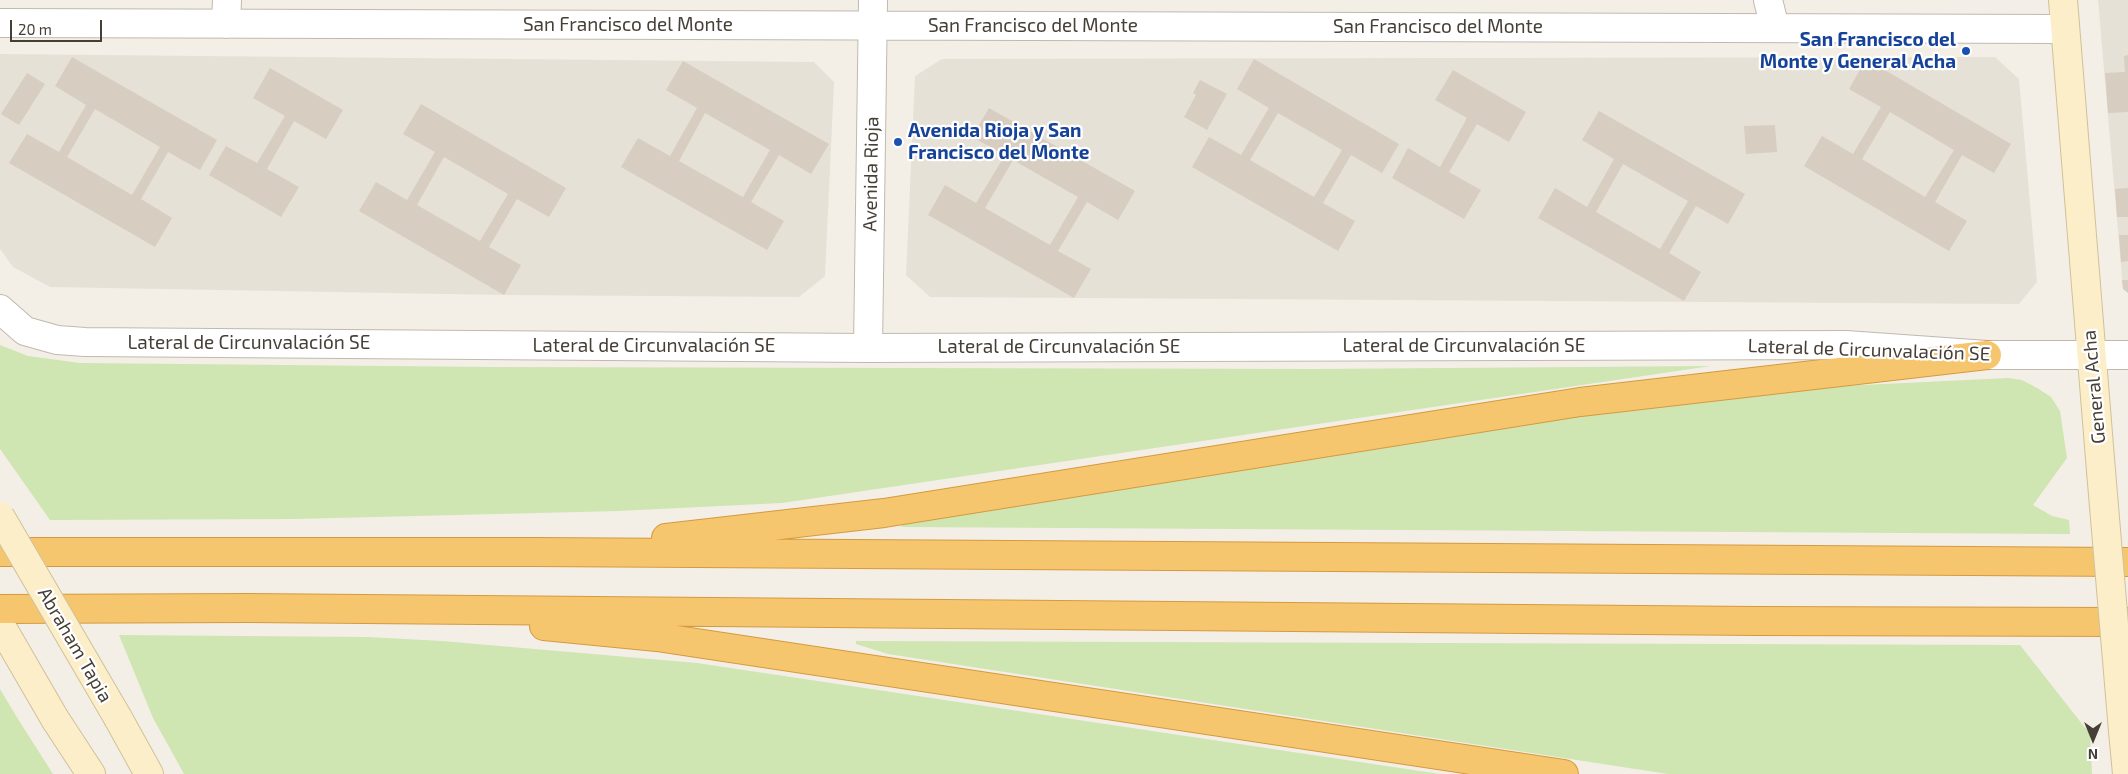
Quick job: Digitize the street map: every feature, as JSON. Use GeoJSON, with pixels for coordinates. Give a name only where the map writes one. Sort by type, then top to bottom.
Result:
{"type":"FeatureCollection","features":[{"type":"Feature","properties":{"kind":"highway"},"geometry":{"type":"LineString","coordinates":[[536,552],[884,513],[1580,402],[1987,355]]}},
{"type":"Feature","properties":{"kind":"highway"},"geometry":{"type":"LineString","coordinates":[[0,552],[536,552],[2128,562]]}},
{"type":"Feature","properties":{"kind":"highway"},"geometry":{"type":"LineString","coordinates":[[0,609],[248,608],[1746,621],[2128,622]]}},
{"type":"Feature","properties":{"kind":"highway"},"geometry":{"type":"LineString","coordinates":[[248,608],[519,624],[657,637],[1564,774]]}},
{"type":"Feature","properties":{"kind":"main road","name":"General Acha"},"geometry":{"type":"LineString","coordinates":[[2063,0],[2127,774]]}},
{"type":"Feature","properties":{"kind":"main road","name":"Abraham Tapia"},"geometry":{"type":"LineString","coordinates":[[0,516],[149,774]]}},
{"type":"Feature","properties":{"kind":"main road"},"geometry":{"type":"LineString","coordinates":[[0,624],[55,719],[91,774]]}},
{"type":"Feature","properties":{"kind":"street"},"geometry":{"type":"LineString","coordinates":[[1768,0],[1775,28]]}},
{"type":"Feature","properties":{"kind":"street","name":"San Francisco del Monte"},"geometry":{"type":"LineString","coordinates":[[0,23],[226,12],[874,13],[1775,28],[2065,29]]}},
{"type":"Feature","properties":{"kind":"street","name":"Avenida Rioja"},"geometry":{"type":"LineString","coordinates":[[868,348],[874,13]]}},
{"type":"Feature","properties":{"kind":"street","name":"Lateral de Circunvalación SE"},"geometry":{"type":"LineString","coordinates":[[0,309],[25,331],[57,340],[85,342],[868,348],[1846,345],[1987,355],[2128,356]]}},
{"type":"Feature","properties":{"kind":"shaded area"},"geometry":{"type":"Polygon","coordinates":[[[2098,0],[2128,0],[2128,293],[2123,289],[2098,0]]]}},
{"type":"Feature","properties":{"kind":"shaded area"},"geometry":{"type":"Polygon","coordinates":[[[0,54],[814,62],[834,82],[825,276],[799,297],[504,295],[50,287],[13,267],[0,249],[0,54]]]}},
{"type":"Feature","properties":{"kind":"shaded area"},"geometry":{"type":"Polygon","coordinates":[[[1995,57],[2019,79],[2037,282],[2019,304],[930,297],[906,275],[915,76],[942,59],[1995,57]]]}},
{"type":"Feature","properties":{"kind":"green space"},"geometry":{"type":"Polygon","coordinates":[[[0,345],[28,356],[80,363],[490,367],[1316,369],[1711,366],[782,503],[618,511],[294,519],[50,520],[0,449],[0,345]]]}},
{"type":"Feature","properties":{"kind":"green space"},"geometry":{"type":"Polygon","coordinates":[[[2008,378],[2022,380],[2037,388],[2051,397],[2060,411],[2067,458],[2033,505],[2052,516],[2069,520],[2070,534],[900,527],[908,522],[1640,407],[1822,387],[2008,378]]]}},
{"type":"Feature","properties":{"kind":"green space"},"geometry":{"type":"Polygon","coordinates":[[[119,635],[367,637],[442,641],[697,663],[1440,774],[184,774],[153,718],[119,635]]]}},
{"type":"Feature","properties":{"kind":"green space"},"geometry":{"type":"Polygon","coordinates":[[[856,641],[2020,645],[2090,734],[2092,774],[1668,774],[888,654],[856,644],[856,641]]]}},
{"type":"Feature","properties":{"kind":"green space"},"geometry":{"type":"Polygon","coordinates":[[[0,689],[18,719],[53,774],[0,774],[0,689]]]}},
{"type":"Feature","properties":{"kind":"building"},"geometry":{"type":"Polygon","coordinates":[[[2128,55],[2128,112],[2108,113],[2105,73],[2125,72],[2124,56],[2128,55]]]}},
{"type":"Feature","properties":{"kind":"building"},"geometry":{"type":"Polygon","coordinates":[[[72,57],[217,140],[200,170],[168,152],[141,199],[172,218],[155,247],[9,163],[27,134],[59,152],[86,105],[55,86],[72,57]],[[95,109],[67,157],[132,195],[160,147],[95,109]]]}},
{"type":"Feature","properties":{"kind":"building"},"geometry":{"type":"Polygon","coordinates":[[[1254,59],[1399,144],[1382,173],[1351,155],[1323,203],[1355,221],[1338,251],[1192,167],[1209,137],[1241,155],[1269,108],[1237,89],[1254,59]],[[1278,113],[1250,160],[1314,197],[1342,150],[1278,113]]]}},
{"type":"Feature","properties":{"kind":"building"},"geometry":{"type":"Polygon","coordinates":[[[1866,59],[2011,144],[1994,173],[1962,155],[1935,202],[1967,221],[1949,251],[1804,166],[1822,136],[1853,154],[1881,107],[1849,89],[1866,59]],[[1890,112],[1862,159],[1925,197],[1954,150],[1890,112]]]}},
{"type":"Feature","properties":{"kind":"building"},"geometry":{"type":"Polygon","coordinates":[[[683,61],[829,144],[811,174],[779,155],[751,202],[784,221],[767,250],[621,167],[638,138],[670,156],[697,108],[666,90],[683,61]],[[705,113],[679,161],[743,197],[770,150],[705,113]]]}},
{"type":"Feature","properties":{"kind":"building"},"geometry":{"type":"Polygon","coordinates":[[[270,68],[343,110],[326,139],[294,121],[267,169],[299,187],[281,217],[209,175],[226,146],[257,163],[285,116],[253,98],[270,68]]]}},
{"type":"Feature","properties":{"kind":"building"},"geometry":{"type":"Polygon","coordinates":[[[1453,70],[1526,112],[1509,142],[1477,124],[1449,172],[1481,190],[1464,219],[1392,178],[1408,148],[1440,167],[1467,118],[1435,100],[1453,70]]]}},
{"type":"Feature","properties":{"kind":"building"},"geometry":{"type":"Polygon","coordinates":[[[27,73],[45,84],[19,125],[1,114],[27,73]]]}},
{"type":"Feature","properties":{"kind":"building"},"geometry":{"type":"Polygon","coordinates":[[[1200,80],[1227,94],[1207,130],[1184,117],[1196,95],[1193,93],[1200,80]]]}},
{"type":"Feature","properties":{"kind":"building"},"geometry":{"type":"Polygon","coordinates":[[[421,104],[566,188],[549,217],[517,199],[489,247],[521,265],[504,295],[359,211],[376,182],[407,200],[435,152],[403,134],[421,104]],[[444,157],[417,205],[480,241],[508,194],[444,157]]]}},
{"type":"Feature","properties":{"kind":"building"},"geometry":{"type":"Polygon","coordinates":[[[989,108],[1135,191],[1118,220],[1087,202],[1058,251],[1091,269],[1074,298],[928,215],[945,185],[976,203],[1005,155],[972,137],[989,108]],[[1013,160],[985,208],[1050,245],[1078,197],[1013,160]]]}},
{"type":"Feature","properties":{"kind":"building"},"geometry":{"type":"Polygon","coordinates":[[[1599,111],[1745,194],[1728,224],[1696,206],[1669,253],[1701,272],[1684,301],[1538,218],[1555,188],[1587,207],[1614,159],[1582,140],[1599,111]],[[1623,164],[1596,212],[1660,249],[1688,201],[1623,164]]]}},
{"type":"Feature","properties":{"kind":"building"},"geometry":{"type":"Polygon","coordinates":[[[1775,125],[1777,152],[1746,154],[1744,126],[1775,125]]]}},
{"type":"Feature","properties":{"kind":"building"},"geometry":{"type":"Polygon","coordinates":[[[2128,188],[2128,217],[2117,217],[2115,189],[2128,188]]]}},
{"type":"Feature","properties":{"kind":"building"},"geometry":{"type":"Polygon","coordinates":[[[2119,235],[2128,235],[2128,261],[2121,262],[2119,235]]]}},
{"type":"Feature","properties":{"kind":"building"},"geometry":{"type":"Polygon","coordinates":[[[2122,280],[2128,280],[2128,293],[2123,289],[2122,280]]]}},
{"type":"Feature","properties":{"kind":"place","name":"San Francisco del Monte y General Acha"},"geometry":{"type":"Point","coordinates":[1966,51]}},
{"type":"Feature","properties":{"kind":"place","name":"Avenida Rioja y San Francisco del Monte"},"geometry":{"type":"Point","coordinates":[898,142]}}]}
